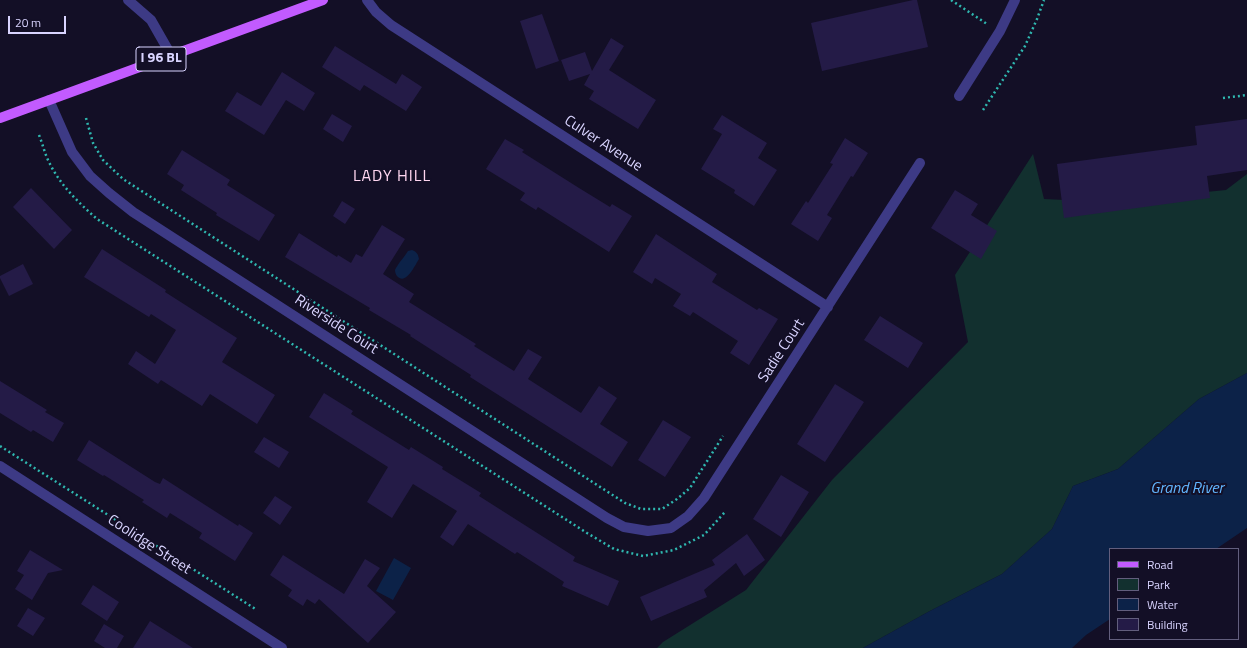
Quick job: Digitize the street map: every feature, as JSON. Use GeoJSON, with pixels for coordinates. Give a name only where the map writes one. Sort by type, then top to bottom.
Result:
{"type":"FeatureCollection","features":[{"type":"Feature","properties":{"kind":"main road","name":"I 96 BL"},"geometry":{"type":"LineString","coordinates":[[0,118],[323,0]]}},
{"type":"Feature","properties":{"kind":"street"},"geometry":{"type":"LineString","coordinates":[[128,0],[151,20],[171,55]]}},
{"type":"Feature","properties":{"kind":"street","name":"Culver Avenue"},"geometry":{"type":"LineString","coordinates":[[367,0],[376,12],[391,25],[828,307]]}},
{"type":"Feature","properties":{"kind":"street"},"geometry":{"type":"LineString","coordinates":[[959,96],[1000,31],[1015,0]]}},
{"type":"Feature","properties":{"kind":"street","name":"Riverside Court"},"geometry":{"type":"LineString","coordinates":[[50,100],[72,152],[90,176],[109,194],[133,212],[607,518],[624,527],[648,532]]}},
{"type":"Feature","properties":{"kind":"street","name":"Sadie Court"},"geometry":{"type":"LineString","coordinates":[[648,532],[671,528],[688,516],[704,498],[920,163]]}},
{"type":"Feature","properties":{"kind":"street","name":"Coolidge Street"},"geometry":{"type":"LineString","coordinates":[[0,466],[282,648]]}},
{"type":"Feature","properties":{"kind":"path"},"geometry":{"type":"LineString","coordinates":[[951,0],[1000,31]]}},
{"type":"Feature","properties":{"kind":"path"},"geometry":{"type":"LineString","coordinates":[[983,110],[1025,46],[1038,18],[1044,0]]}},
{"type":"Feature","properties":{"kind":"path"},"geometry":{"type":"LineString","coordinates":[[1223,98],[1247,95]]}},
{"type":"Feature","properties":{"kind":"path"},"geometry":{"type":"LineString","coordinates":[[86,118],[93,143],[103,160],[123,179],[625,503],[641,509],[662,509],[677,499],[690,488],[724,436]]}},
{"type":"Feature","properties":{"kind":"path"},"geometry":{"type":"LineString","coordinates":[[39,135],[50,164],[63,185],[79,203],[97,219],[614,549],[643,556],[674,550],[704,535],[725,512]]}},
{"type":"Feature","properties":{"kind":"path"},"geometry":{"type":"LineString","coordinates":[[0,446],[257,610]]}},
{"type":"Feature","properties":{"kind":"green space"},"geometry":{"type":"Polygon","coordinates":[[[1033,154],[1044,199],[1106,202],[1226,190],[1247,174],[1247,373],[1199,399],[1118,469],[1073,486],[1052,529],[1002,574],[928,612],[863,648],[657,648],[663,642],[746,590],[832,480],[968,342],[955,275],[1033,154]]]}},
{"type":"Feature","properties":{"kind":"water"},"geometry":{"type":"Polygon","coordinates":[[[412,250],[417,253],[419,259],[407,277],[400,278],[395,273],[395,270],[408,251],[412,250]]]}},
{"type":"Feature","properties":{"kind":"water","name":"Grand River"},"geometry":{"type":"Polygon","coordinates":[[[1247,373],[1247,528],[1217,548],[1109,548],[1109,620],[1086,635],[1072,648],[863,648],[928,612],[1002,574],[1052,529],[1073,486],[1118,469],[1199,399],[1247,373]]]}},
{"type":"Feature","properties":{"kind":"water"},"geometry":{"type":"Polygon","coordinates":[[[394,558],[411,568],[393,600],[376,591],[394,558]]]}},
{"type":"Feature","properties":{"kind":"building"},"geometry":{"type":"Polygon","coordinates":[[[917,0],[928,47],[822,71],[811,23],[917,0]]]}},
{"type":"Feature","properties":{"kind":"building"},"geometry":{"type":"Polygon","coordinates":[[[542,14],[559,61],[536,69],[520,21],[542,14]]]}},
{"type":"Feature","properties":{"kind":"building"},"geometry":{"type":"Polygon","coordinates":[[[611,38],[624,46],[609,70],[656,100],[638,129],[589,99],[594,91],[584,85],[590,74],[569,81],[561,60],[585,52],[592,71],[611,38]]]}},
{"type":"Feature","properties":{"kind":"building"},"geometry":{"type":"Polygon","coordinates":[[[335,46],[396,84],[402,74],[422,87],[406,111],[364,85],[360,91],[322,67],[335,46]]]}},
{"type":"Feature","properties":{"kind":"building"},"geometry":{"type":"Polygon","coordinates":[[[282,72],[315,93],[304,111],[286,100],[264,135],[225,111],[237,92],[261,106],[282,72]]]}},
{"type":"Feature","properties":{"kind":"building"},"geometry":{"type":"Polygon","coordinates":[[[332,114],[352,126],[343,142],[323,129],[332,114]]]}},
{"type":"Feature","properties":{"kind":"building"},"geometry":{"type":"Polygon","coordinates":[[[722,115],[767,143],[758,158],[777,170],[754,206],[734,193],[735,190],[701,169],[722,134],[713,129],[722,115]]]}},
{"type":"Feature","properties":{"kind":"building"},"geometry":{"type":"Polygon","coordinates":[[[1247,119],[1247,170],[1207,176],[1210,198],[1064,218],[1057,164],[1197,145],[1195,126],[1247,119]]]}},
{"type":"Feature","properties":{"kind":"building"},"geometry":{"type":"Polygon","coordinates":[[[845,138],[868,153],[853,177],[851,176],[827,215],[832,218],[818,241],[791,224],[806,201],[808,203],[833,164],[830,163],[845,138]]]}},
{"type":"Feature","properties":{"kind":"building"},"geometry":{"type":"Polygon","coordinates":[[[505,139],[524,150],[522,152],[610,207],[612,204],[632,216],[609,252],[538,207],[536,210],[520,200],[525,193],[486,169],[505,139]]]}},
{"type":"Feature","properties":{"kind":"building"},"geometry":{"type":"Polygon","coordinates":[[[182,150],[230,180],[227,185],[275,215],[259,241],[216,215],[217,213],[181,190],[184,185],[167,174],[182,150]]]}},
{"type":"Feature","properties":{"kind":"building"},"geometry":{"type":"Polygon","coordinates":[[[31,188],[72,230],[54,249],[13,207],[31,188]]]}},
{"type":"Feature","properties":{"kind":"building"},"geometry":{"type":"Polygon","coordinates":[[[955,190],[978,204],[971,215],[997,231],[981,259],[931,228],[955,190]]]}},
{"type":"Feature","properties":{"kind":"building"},"geometry":{"type":"Polygon","coordinates":[[[342,201],[355,209],[345,224],[333,216],[342,201]]]}},
{"type":"Feature","properties":{"kind":"building"},"geometry":{"type":"Polygon","coordinates":[[[382,225],[405,239],[383,274],[414,294],[409,302],[476,344],[474,346],[514,371],[528,349],[542,357],[528,379],[581,413],[599,386],[617,398],[600,424],[628,442],[612,467],[470,377],[471,375],[410,336],[411,335],[369,310],[370,308],[285,257],[299,233],[337,257],[338,255],[351,263],[356,254],[362,257],[382,225]]]}},
{"type":"Feature","properties":{"kind":"building"},"geometry":{"type":"Polygon","coordinates":[[[656,234],[717,274],[712,282],[757,310],[759,308],[778,319],[749,365],[730,353],[738,341],[693,312],[690,316],[673,306],[681,294],[655,278],[652,284],[633,272],[656,234]]]}},
{"type":"Feature","properties":{"kind":"building"},"geometry":{"type":"Polygon","coordinates":[[[102,249],[166,290],[165,292],[237,338],[222,362],[275,395],[257,424],[210,394],[202,406],[161,380],[158,384],[128,364],[136,351],[155,364],[176,330],[151,314],[149,317],[84,277],[102,249]]]}},
{"type":"Feature","properties":{"kind":"building"},"geometry":{"type":"Polygon","coordinates":[[[23,264],[33,284],[9,296],[0,276],[23,264]]]}},
{"type":"Feature","properties":{"kind":"building"},"geometry":{"type":"Polygon","coordinates":[[[880,316],[923,343],[908,368],[864,340],[880,316]]]}},
{"type":"Feature","properties":{"kind":"building"},"geometry":{"type":"Polygon","coordinates":[[[0,381],[47,410],[45,412],[64,423],[53,442],[33,430],[31,432],[0,413],[0,381]]]}},
{"type":"Feature","properties":{"kind":"building"},"geometry":{"type":"Polygon","coordinates":[[[835,384],[864,402],[825,462],[797,444],[835,384]]]}},
{"type":"Feature","properties":{"kind":"building"},"geometry":{"type":"Polygon","coordinates":[[[324,393],[353,411],[351,414],[409,450],[411,447],[443,467],[442,469],[481,493],[479,496],[575,557],[573,561],[619,581],[608,606],[562,586],[564,582],[517,552],[515,554],[468,524],[453,546],[440,537],[457,511],[413,484],[392,518],[367,502],[388,467],[309,417],[324,393]]]}},
{"type":"Feature","properties":{"kind":"building"},"geometry":{"type":"Polygon","coordinates":[[[663,420],[691,437],[665,477],[638,460],[663,420]]]}},
{"type":"Feature","properties":{"kind":"building"},"geometry":{"type":"Polygon","coordinates":[[[264,437],[289,452],[279,468],[254,452],[264,437]]]}},
{"type":"Feature","properties":{"kind":"building"},"geometry":{"type":"Polygon","coordinates":[[[89,440],[155,482],[160,484],[163,478],[238,526],[239,524],[253,533],[235,561],[199,538],[202,533],[170,513],[167,518],[142,502],[144,500],[77,460],[89,440]]]}},
{"type":"Feature","properties":{"kind":"building"},"geometry":{"type":"Polygon","coordinates":[[[781,475],[809,492],[781,537],[753,519],[781,475]]]}},
{"type":"Feature","properties":{"kind":"building"},"geometry":{"type":"Polygon","coordinates":[[[275,496],[292,507],[280,525],[263,513],[275,496]]]}},
{"type":"Feature","properties":{"kind":"building"},"geometry":{"type":"Polygon","coordinates":[[[747,534],[765,560],[744,576],[736,563],[704,590],[707,597],[651,621],[640,597],[715,565],[712,560],[747,534]]]}},
{"type":"Feature","properties":{"kind":"building"},"geometry":{"type":"Polygon","coordinates":[[[30,550],[63,570],[48,573],[32,600],[15,589],[24,575],[17,571],[30,550]]]}},
{"type":"Feature","properties":{"kind":"building"},"geometry":{"type":"Polygon","coordinates":[[[283,555],[344,594],[365,559],[380,568],[367,586],[396,612],[368,643],[319,599],[315,604],[307,599],[303,606],[288,596],[292,590],[270,575],[283,555]]]}},
{"type":"Feature","properties":{"kind":"building"},"geometry":{"type":"Polygon","coordinates":[[[93,585],[119,602],[107,621],[81,604],[93,585]]]}},
{"type":"Feature","properties":{"kind":"building"},"geometry":{"type":"Polygon","coordinates":[[[28,608],[45,618],[33,636],[17,626],[28,608]]]}},
{"type":"Feature","properties":{"kind":"building"},"geometry":{"type":"Polygon","coordinates":[[[150,621],[193,648],[133,648],[150,621]]]}},
{"type":"Feature","properties":{"kind":"building"},"geometry":{"type":"Polygon","coordinates":[[[104,624],[124,636],[117,648],[105,648],[94,641],[104,624]]]}},
{"type":"Feature","properties":{"kind":"district","name":"LADY HILL"},"geometry":{"type":"Point","coordinates":[392,177]}}]}
